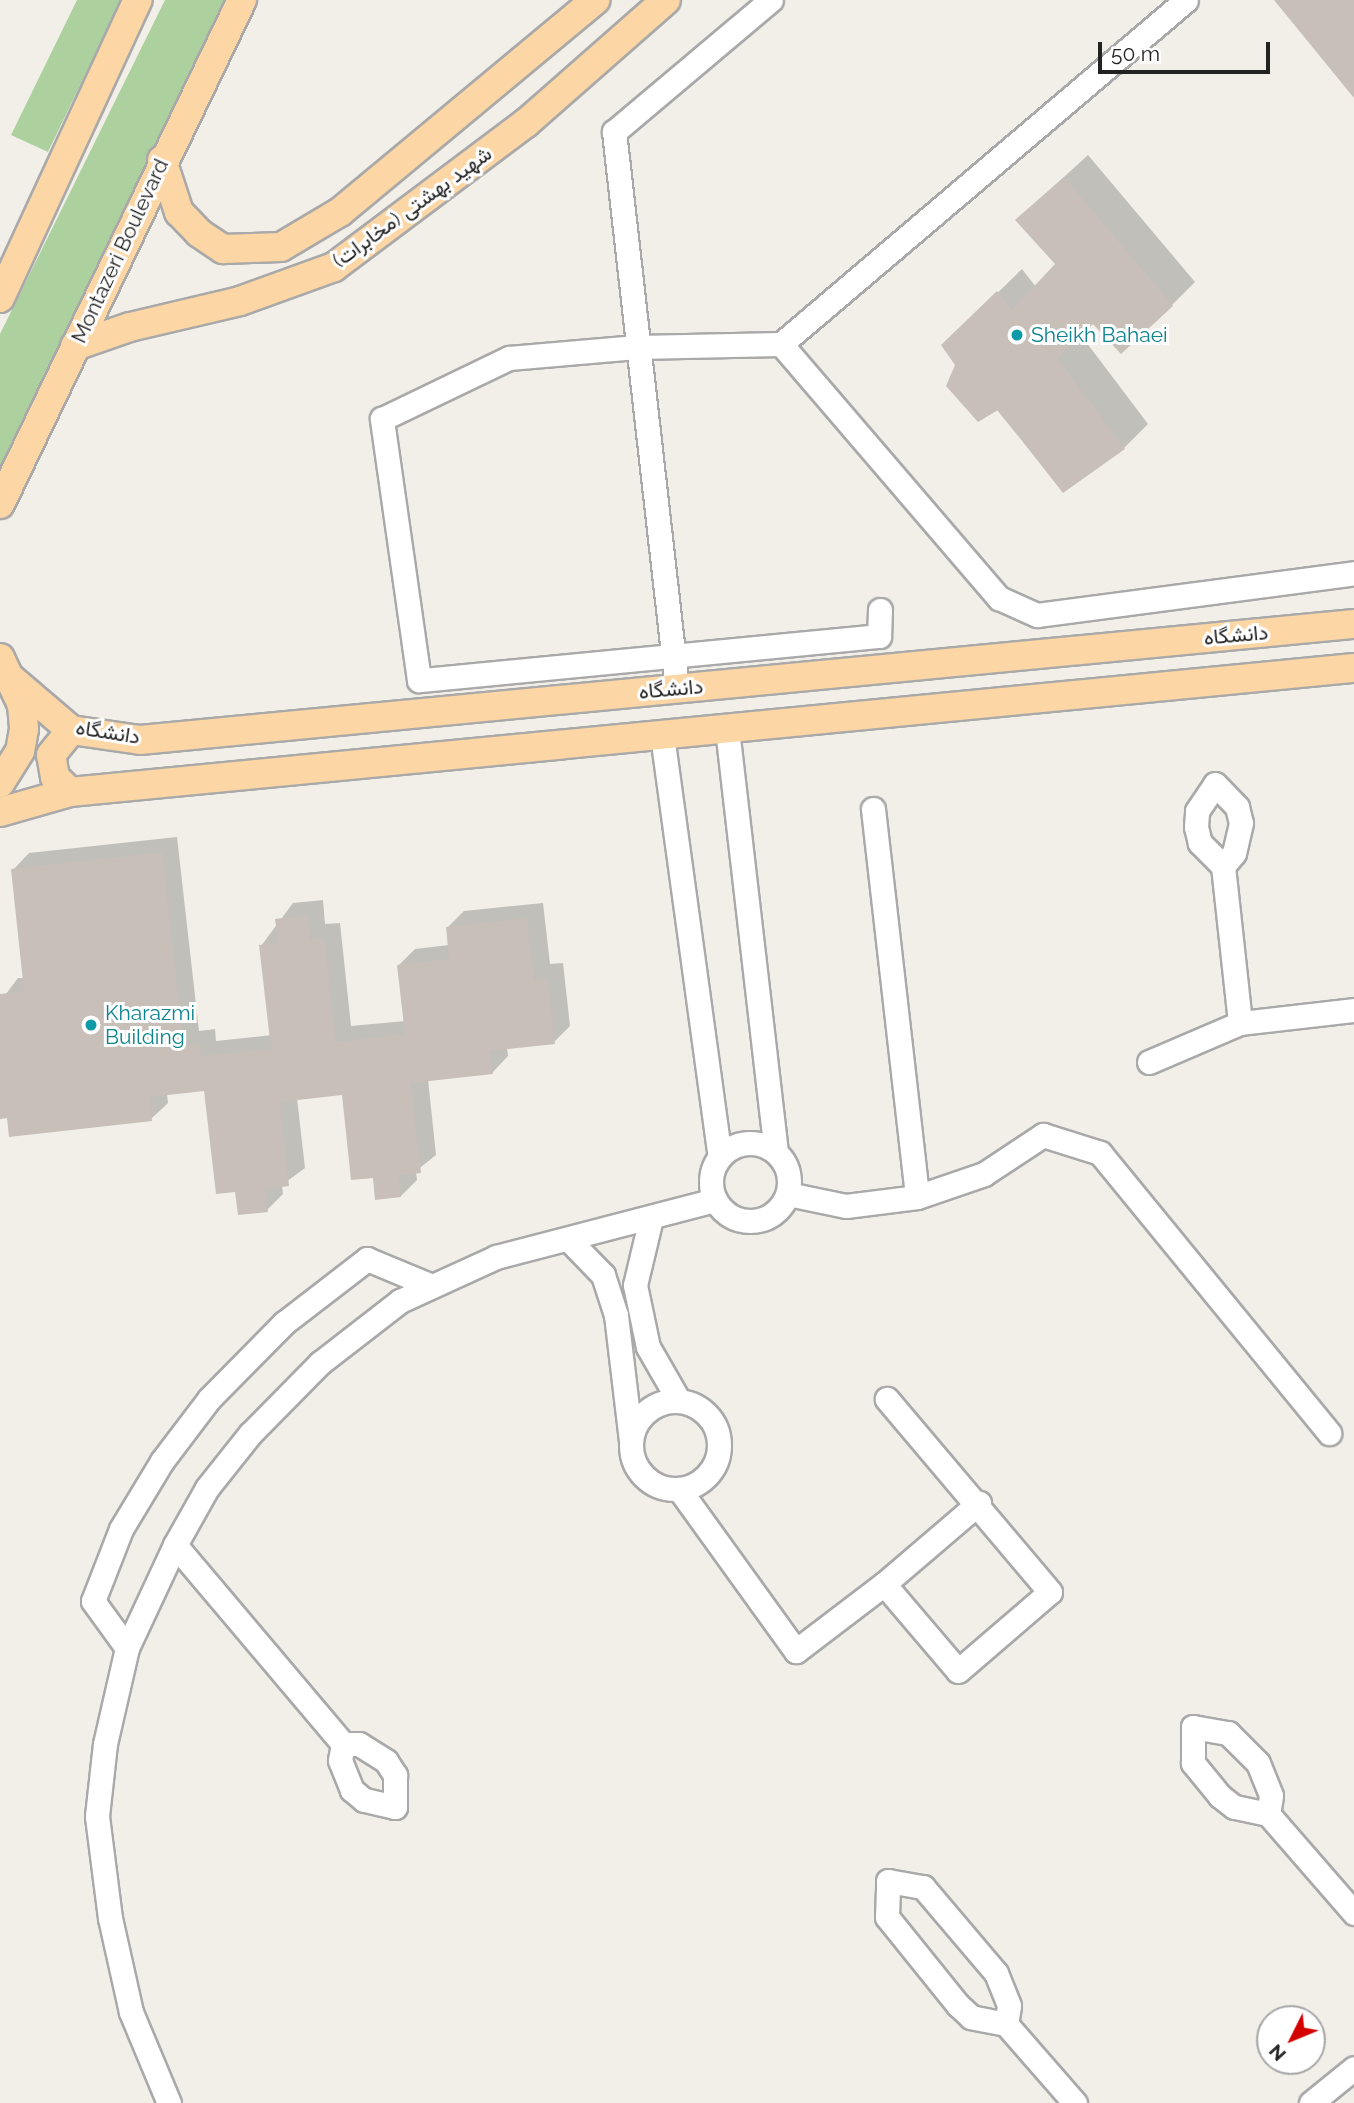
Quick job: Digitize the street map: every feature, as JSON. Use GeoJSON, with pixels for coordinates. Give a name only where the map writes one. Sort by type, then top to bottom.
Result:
{"type":"FeatureCollection","features":[{"type":"Feature","properties":{"kind":"main road"},"geometry":{"type":"LineString","coordinates":[[0,298],[138,0]]}},
{"type":"Feature","properties":{"kind":"main road","name":"Montazeri Boulevard"},"geometry":{"type":"LineString","coordinates":[[0,504],[242,0]]}},
{"type":"Feature","properties":{"kind":"main road","name":"شهید بهشتی (مخابرات)"},"geometry":{"type":"LineString","coordinates":[[163,160],[178,212],[199,233],[223,250],[281,247],[340,212],[595,0]]}},
{"type":"Feature","properties":{"kind":"main road","name":"شهید بهشتی (مخابرات)"},"geometry":{"type":"LineString","coordinates":[[75,345],[130,327],[240,301],[334,267],[526,123],[666,0]]}},
{"type":"Feature","properties":{"kind":"main road","name":"دانشگاه"},"geometry":{"type":"LineString","coordinates":[[4,668],[71,730],[140,740],[1354,624]]}},
{"type":"Feature","properties":{"kind":"main road"},"geometry":{"type":"LineString","coordinates":[[0,783],[20,751],[24,729],[22,705],[4,668]]}},
{"type":"Feature","properties":{"kind":"main road"},"geometry":{"type":"LineString","coordinates":[[0,812],[70,792],[1354,668]]}},
{"type":"Feature","properties":{"kind":"main road"},"geometry":{"type":"LineString","coordinates":[[70,792],[55,777],[51,755],[71,730]]}},
{"type":"Feature","properties":{"kind":"lane"},"geometry":{"type":"LineString","coordinates":[[677,688],[614,132],[771,0]]}},
{"type":"Feature","properties":{"kind":"lane"},"geometry":{"type":"LineString","coordinates":[[880,610],[879,636],[419,680],[382,419],[509,358],[637,347],[781,344],[1186,0]]}},
{"type":"Feature","properties":{"kind":"lane"},"geometry":{"type":"LineString","coordinates":[[781,344],[999,598],[1037,615],[1354,573]]}},
{"type":"Feature","properties":{"kind":"lane"},"geometry":{"type":"LineString","coordinates":[[662,735],[720,1156],[711,1185],[715,1200],[725,1212],[754,1221],[769,1217],[788,1194],[788,1171],[776,1152],[727,729]]}},
{"type":"Feature","properties":{"kind":"lane"},"geometry":{"type":"LineString","coordinates":[[873,808],[917,1197]]}},
{"type":"Feature","properties":{"kind":"lane"},"geometry":{"type":"LineString","coordinates":[[1223,866],[1240,1023]]}},
{"type":"Feature","properties":{"kind":"lane"},"geometry":{"type":"LineString","coordinates":[[1149,1062],[1240,1023],[1354,1010]]}},
{"type":"Feature","properties":{"kind":"lane"},"geometry":{"type":"LineString","coordinates":[[788,1194],[846,1206],[917,1197],[984,1174],[1043,1135],[1100,1153],[1329,1433]]}},
{"type":"Feature","properties":{"kind":"lane"},"geometry":{"type":"LineString","coordinates":[[720,1156],[747,1142],[776,1152]]}},
{"type":"Feature","properties":{"kind":"lane"},"geometry":{"type":"LineString","coordinates":[[169,2103],[131,2012],[110,1919],[97,1816],[105,1744],[127,1648],[174,1545],[207,1488],[250,1434],[320,1363],[400,1301],[496,1257],[715,1200]]}},
{"type":"Feature","properties":{"kind":"lane"},"geometry":{"type":"LineString","coordinates":[[651,1218],[635,1285],[648,1347],[679,1401]]}},
{"type":"Feature","properties":{"kind":"lane"},"geometry":{"type":"LineString","coordinates":[[569,1240],[603,1275],[616,1315],[631,1445],[634,1459],[646,1477],[665,1488],[680,1489],[693,1485],[710,1471],[719,1452],[719,1437],[705,1412],[679,1401],[664,1402],[646,1413],[634,1430],[631,1445]]}},
{"type":"Feature","properties":{"kind":"lane"},"geometry":{"type":"LineString","coordinates":[[127,1648],[93,1601],[121,1529],[162,1461],[209,1399],[284,1323],[367,1259],[432,1286]]}},
{"type":"Feature","properties":{"kind":"lane"},"geometry":{"type":"LineString","coordinates":[[884,1584],[958,1671],[1050,1592],[979,1503],[887,1399]]}},
{"type":"Feature","properties":{"kind":"lane"},"geometry":{"type":"LineString","coordinates":[[680,1489],[796,1651],[884,1584],[979,1503]]}},
{"type":"Feature","properties":{"kind":"lane"},"geometry":{"type":"LineString","coordinates":[[174,1545],[343,1744]]}},
{"type":"Feature","properties":{"kind":"lane"},"geometry":{"type":"LineString","coordinates":[[1268,1814],[1354,1913]]}},
{"type":"Feature","properties":{"kind":"lane"},"geometry":{"type":"LineString","coordinates":[[1006,2024],[1005,1989],[996,1973],[923,1887],[888,1881],[887,1917],[958,2005],[971,2017],[1006,2024],[1074,2103]]}},
{"type":"Feature","properties":{"kind":"lane"},"geometry":{"type":"LineString","coordinates":[[1311,2103],[1354,2067]]}},
{"type":"Feature","properties":{"kind":"green space"},"geometry":{"type":"Polygon","coordinates":[[[77,0],[121,0],[48,152],[11,135],[77,0]]]}},
{"type":"Feature","properties":{"kind":"green space"},"geometry":{"type":"Polygon","coordinates":[[[165,0],[234,0],[0,489],[0,334],[165,0]]]}},
{"type":"Feature","properties":{"kind":"building"},"geometry":{"type":"Polygon","coordinates":[[[1274,0],[1354,0],[1354,98],[1274,0]]]}},
{"type":"Feature","properties":{"kind":"building","name":"Sheikh Bahaei"},"geometry":{"type":"Polygon","coordinates":[[[1064,177],[1173,306],[1121,354],[1093,324],[1057,358],[1125,449],[1063,493],[998,410],[978,422],[946,386],[955,365],[941,345],[997,291],[1012,310],[1055,264],[1015,220],[1064,177]]]}},
{"type":"Feature","properties":{"kind":"building","name":"Kharazmi Building"},"geometry":{"type":"Polygon","coordinates":[[[162,852],[184,1046],[199,1044],[201,1056],[271,1049],[259,945],[278,943],[275,919],[307,915],[310,940],[324,938],[336,1042],[405,1034],[397,965],[449,959],[446,927],[527,918],[534,980],[547,978],[555,1044],[490,1051],[493,1074],[411,1083],[421,1173],[399,1175],[401,1197],[375,1200],[373,1178],[351,1180],[342,1095],[280,1102],[289,1186],[265,1189],[268,1212],[238,1215],[235,1192],[216,1194],[204,1091],[150,1097],[152,1121],[9,1137],[7,1118],[0,1119],[0,994],[24,991],[11,869],[162,852]]]}},
{"type":"Feature","properties":{"kind":"place","name":"Sheikh Bahaei"},"geometry":{"type":"Point","coordinates":[1017,335]}},
{"type":"Feature","properties":{"kind":"place","name":"Kharazmi Building"},"geometry":{"type":"Point","coordinates":[91,1025]}}]}
